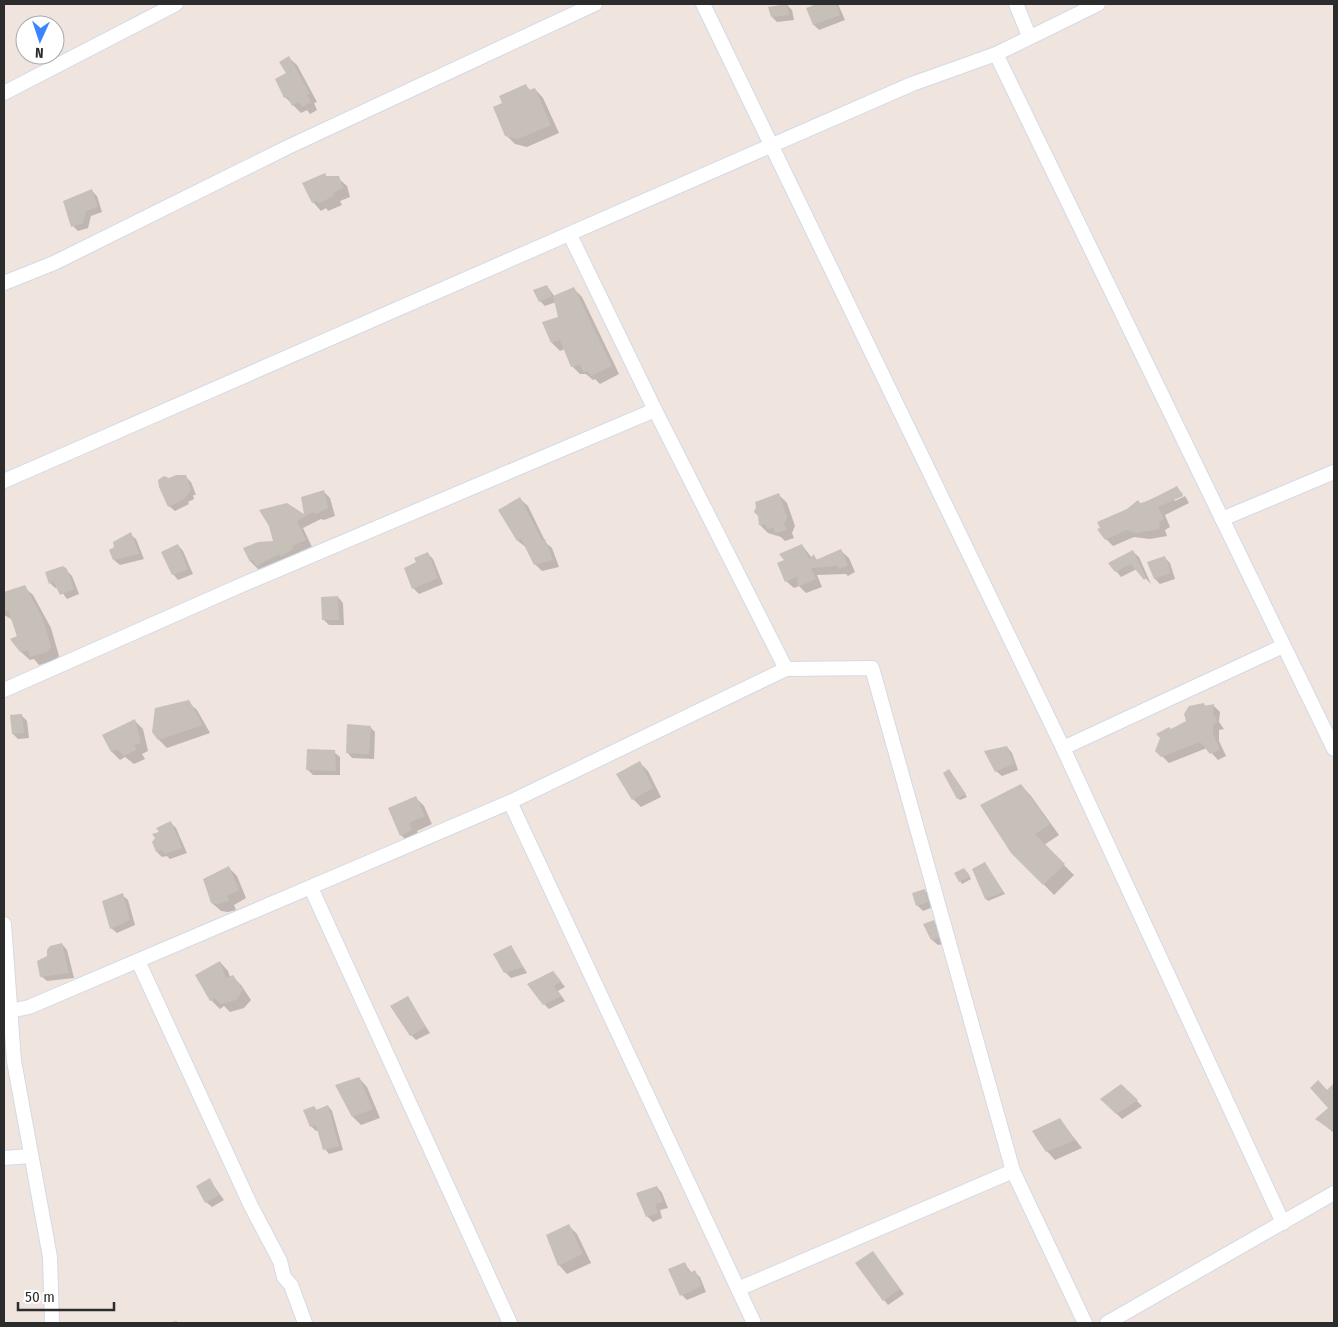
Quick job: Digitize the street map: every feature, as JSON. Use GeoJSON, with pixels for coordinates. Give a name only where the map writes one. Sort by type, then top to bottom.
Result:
{"type":"FeatureCollection","features":[{"type":"Feature","properties":{"kind":"street"},"geometry":{"type":"LineString","coordinates":[[4,93],[176,4]]}},
{"type":"Feature","properties":{"kind":"street"},"geometry":{"type":"LineString","coordinates":[[4,282],[54,263],[288,147],[595,4]]}},
{"type":"Feature","properties":{"kind":"street"},"geometry":{"type":"LineString","coordinates":[[703,4],[1063,748],[1283,1224]]}},
{"type":"Feature","properties":{"kind":"street"},"geometry":{"type":"LineString","coordinates":[[1016,4],[1029,36]]}},
{"type":"Feature","properties":{"kind":"street"},"geometry":{"type":"LineString","coordinates":[[4,481],[912,84],[996,54],[1029,36],[1098,4]]}},
{"type":"Feature","properties":{"kind":"street"},"geometry":{"type":"LineString","coordinates":[[996,54],[1334,749]]}},
{"type":"Feature","properties":{"kind":"street"},"geometry":{"type":"LineString","coordinates":[[570,235],[655,410],[786,669]]}},
{"type":"Feature","properties":{"kind":"street"},"geometry":{"type":"LineString","coordinates":[[4,690],[237,587],[655,410]]}},
{"type":"Feature","properties":{"kind":"street"},"geometry":{"type":"LineString","coordinates":[[1222,519],[1334,472]]}},
{"type":"Feature","properties":{"kind":"street"},"geometry":{"type":"LineString","coordinates":[[1063,748],[1283,646]]}},
{"type":"Feature","properties":{"kind":"street"},"geometry":{"type":"LineString","coordinates":[[10,1010],[29,1007],[138,962],[510,802],[786,669],[872,668],[1013,1171],[1085,1323]]}},
{"type":"Feature","properties":{"kind":"street"},"geometry":{"type":"LineString","coordinates":[[510,802],[754,1323]]}},
{"type":"Feature","properties":{"kind":"street"},"geometry":{"type":"LineString","coordinates":[[311,888],[510,1323]]}},
{"type":"Feature","properties":{"kind":"street"},"geometry":{"type":"LineString","coordinates":[[4,924],[14,1061],[50,1257],[52,1323]]}},
{"type":"Feature","properties":{"kind":"street"},"geometry":{"type":"LineString","coordinates":[[138,962],[251,1206],[280,1261],[284,1277],[291,1285],[305,1323]]}},
{"type":"Feature","properties":{"kind":"street"},"geometry":{"type":"LineString","coordinates":[[4,1158],[30,1156]]}},
{"type":"Feature","properties":{"kind":"street"},"geometry":{"type":"LineString","coordinates":[[738,1289],[1013,1171]]}},
{"type":"Feature","properties":{"kind":"street"},"geometry":{"type":"LineString","coordinates":[[1107,1323],[1283,1224],[1334,1193]]}},
{"type":"Feature","properties":{"kind":"building"},"geometry":{"type":"Polygon","coordinates":[[[787,4],[789,15],[771,17],[768,7],[787,4]]]}},
{"type":"Feature","properties":{"kind":"building"},"geometry":{"type":"Polygon","coordinates":[[[817,4],[836,4],[840,15],[813,25],[806,8],[817,4]]]}},
{"type":"Feature","properties":{"kind":"building"},"geometry":{"type":"Polygon","coordinates":[[[289,56],[310,94],[307,95],[311,102],[302,107],[299,102],[292,106],[288,97],[284,98],[275,79],[286,73],[279,62],[289,56]]]}},
{"type":"Feature","properties":{"kind":"building"},"geometry":{"type":"Polygon","coordinates":[[[526,84],[529,90],[535,88],[551,125],[518,139],[505,136],[493,107],[502,103],[499,96],[526,84]]]}},
{"type":"Feature","properties":{"kind":"building"},"geometry":{"type":"Polygon","coordinates":[[[325,173],[326,176],[339,176],[343,188],[333,193],[334,196],[319,203],[316,201],[312,203],[302,183],[325,173]]]}},
{"type":"Feature","properties":{"kind":"building"},"geometry":{"type":"Polygon","coordinates":[[[92,189],[98,207],[86,211],[83,223],[71,227],[63,201],[92,189]]]}},
{"type":"Feature","properties":{"kind":"building"},"geometry":{"type":"Polygon","coordinates":[[[547,285],[552,296],[539,302],[533,290],[547,285]]]}},
{"type":"Feature","properties":{"kind":"building"},"geometry":{"type":"Polygon","coordinates":[[[574,287],[612,366],[591,376],[587,371],[584,373],[580,365],[571,367],[560,340],[551,343],[542,322],[558,317],[553,296],[574,287]]]}},
{"type":"Feature","properties":{"kind":"building"},"geometry":{"type":"Polygon","coordinates":[[[176,475],[186,475],[191,490],[184,499],[168,507],[158,480],[164,476],[169,478],[176,475]]]}},
{"type":"Feature","properties":{"kind":"building"},"geometry":{"type":"Polygon","coordinates":[[[1177,486],[1183,496],[1158,507],[1164,519],[1159,523],[1160,529],[1136,533],[1126,530],[1105,540],[1097,529],[1100,528],[1097,522],[1127,509],[1138,500],[1140,503],[1146,502],[1177,486]]]}},
{"type":"Feature","properties":{"kind":"building"},"geometry":{"type":"Polygon","coordinates":[[[324,490],[328,508],[316,514],[313,512],[297,521],[306,540],[292,546],[293,549],[281,557],[279,554],[256,566],[253,560],[250,562],[243,548],[258,542],[273,541],[269,526],[259,510],[287,503],[304,514],[301,497],[324,490]]]}},
{"type":"Feature","properties":{"kind":"building"},"geometry":{"type":"Polygon","coordinates":[[[779,493],[787,517],[784,524],[787,530],[775,533],[774,528],[767,529],[766,525],[759,525],[758,516],[754,512],[755,502],[779,493]]]}},
{"type":"Feature","properties":{"kind":"building"},"geometry":{"type":"Polygon","coordinates":[[[520,497],[542,540],[545,539],[553,560],[534,565],[521,539],[517,541],[498,510],[520,497]]]}},
{"type":"Feature","properties":{"kind":"building"},"geometry":{"type":"Polygon","coordinates":[[[131,532],[139,554],[113,560],[109,550],[114,547],[113,542],[131,532]]]}},
{"type":"Feature","properties":{"kind":"building"},"geometry":{"type":"Polygon","coordinates":[[[178,544],[188,569],[172,575],[161,552],[178,544]]]}},
{"type":"Feature","properties":{"kind":"building"},"geometry":{"type":"Polygon","coordinates":[[[802,544],[809,559],[814,554],[816,560],[841,549],[848,565],[839,569],[838,566],[811,568],[816,579],[797,587],[798,576],[785,582],[777,563],[784,560],[779,554],[802,544]]]}},
{"type":"Feature","properties":{"kind":"building"},"geometry":{"type":"Polygon","coordinates":[[[1133,550],[1146,578],[1144,580],[1131,564],[1115,572],[1108,563],[1133,550]]]}},
{"type":"Feature","properties":{"kind":"building"},"geometry":{"type":"Polygon","coordinates":[[[428,552],[438,578],[412,589],[404,568],[416,562],[414,558],[428,552]]]}},
{"type":"Feature","properties":{"kind":"building"},"geometry":{"type":"Polygon","coordinates":[[[1165,556],[1171,573],[1154,579],[1147,562],[1165,556]]]}},
{"type":"Feature","properties":{"kind":"building"},"geometry":{"type":"Polygon","coordinates":[[[63,566],[67,569],[74,589],[60,595],[53,581],[49,584],[45,572],[63,566]]]}},
{"type":"Feature","properties":{"kind":"building"},"geometry":{"type":"Polygon","coordinates":[[[25,585],[43,619],[51,647],[47,652],[30,657],[28,650],[20,652],[10,639],[17,636],[8,610],[4,612],[4,592],[25,585]]]}},
{"type":"Feature","properties":{"kind":"building"},"geometry":{"type":"Polygon","coordinates":[[[338,596],[339,620],[322,620],[321,597],[338,596]]]}},
{"type":"Feature","properties":{"kind":"building"},"geometry":{"type":"Polygon","coordinates":[[[189,700],[203,725],[158,740],[152,732],[155,708],[189,700]]]}},
{"type":"Feature","properties":{"kind":"building"},"geometry":{"type":"Polygon","coordinates":[[[1204,703],[1205,706],[1214,704],[1213,714],[1218,722],[1213,724],[1213,734],[1220,749],[1210,754],[1200,742],[1161,757],[1155,751],[1160,738],[1156,734],[1186,721],[1184,714],[1189,706],[1204,703]]]}},
{"type":"Feature","properties":{"kind":"building"},"geometry":{"type":"Polygon","coordinates":[[[22,714],[24,733],[12,734],[10,715],[22,714]]]}},
{"type":"Feature","properties":{"kind":"building"},"geometry":{"type":"Polygon","coordinates":[[[135,719],[141,743],[134,745],[137,750],[124,756],[116,749],[111,752],[102,735],[135,719]]]}},
{"type":"Feature","properties":{"kind":"building"},"geometry":{"type":"Polygon","coordinates":[[[347,724],[371,726],[369,754],[346,753],[347,724]]]}},
{"type":"Feature","properties":{"kind":"building"},"geometry":{"type":"Polygon","coordinates":[[[1007,746],[1014,764],[995,772],[984,751],[1007,746]]]}},
{"type":"Feature","properties":{"kind":"building"},"geometry":{"type":"Polygon","coordinates":[[[307,749],[335,750],[336,771],[306,770],[307,749]]]}},
{"type":"Feature","properties":{"kind":"building"},"geometry":{"type":"Polygon","coordinates":[[[640,761],[653,788],[632,800],[616,774],[640,761]]]}},
{"type":"Feature","properties":{"kind":"building"},"geometry":{"type":"Polygon","coordinates":[[[949,769],[966,794],[957,799],[943,773],[949,769]]]}},
{"type":"Feature","properties":{"kind":"building"},"geometry":{"type":"Polygon","coordinates":[[[1021,784],[1050,824],[1035,834],[1065,864],[1043,885],[1011,853],[980,805],[1021,784]]]}},
{"type":"Feature","properties":{"kind":"building"},"geometry":{"type":"Polygon","coordinates":[[[416,796],[425,816],[409,823],[412,830],[400,836],[388,808],[416,796]]]}},
{"type":"Feature","properties":{"kind":"building"},"geometry":{"type":"Polygon","coordinates":[[[171,821],[182,848],[164,854],[162,850],[156,852],[152,842],[155,838],[152,834],[159,832],[156,828],[171,821]]]}},
{"type":"Feature","properties":{"kind":"building"},"geometry":{"type":"Polygon","coordinates":[[[985,862],[1003,892],[985,899],[972,869],[985,862]]]}},
{"type":"Feature","properties":{"kind":"building"},"geometry":{"type":"Polygon","coordinates":[[[229,866],[239,890],[227,896],[229,901],[219,904],[211,903],[203,879],[229,866]]]}},
{"type":"Feature","properties":{"kind":"building"},"geometry":{"type":"Polygon","coordinates":[[[964,868],[970,876],[959,882],[954,873],[964,868]]]}},
{"type":"Feature","properties":{"kind":"building"},"geometry":{"type":"Polygon","coordinates":[[[925,889],[928,902],[916,906],[912,893],[925,889]]]}},
{"type":"Feature","properties":{"kind":"building"},"geometry":{"type":"Polygon","coordinates":[[[123,893],[130,920],[110,929],[102,901],[123,893]]]}},
{"type":"Feature","properties":{"kind":"building"},"geometry":{"type":"Polygon","coordinates":[[[934,920],[939,938],[931,940],[923,924],[934,920]]]}},
{"type":"Feature","properties":{"kind":"building"},"geometry":{"type":"Polygon","coordinates":[[[62,943],[69,973],[40,977],[37,961],[47,956],[47,950],[50,946],[62,943]]]}},
{"type":"Feature","properties":{"kind":"building"},"geometry":{"type":"Polygon","coordinates":[[[511,945],[523,967],[504,973],[493,954],[511,945]]]}},
{"type":"Feature","properties":{"kind":"building"},"geometry":{"type":"Polygon","coordinates":[[[220,961],[226,978],[233,975],[243,990],[236,1000],[220,1004],[215,998],[210,1001],[195,975],[220,961]]]}},
{"type":"Feature","properties":{"kind":"building"},"geometry":{"type":"Polygon","coordinates":[[[553,971],[561,981],[554,986],[561,996],[543,1005],[527,984],[553,971]]]}},
{"type":"Feature","properties":{"kind":"building"},"geometry":{"type":"Polygon","coordinates":[[[408,996],[426,1027],[410,1036],[390,1006],[408,996]]]}},
{"type":"Feature","properties":{"kind":"building"},"geometry":{"type":"Polygon","coordinates":[[[359,1077],[373,1109],[352,1117],[335,1085],[359,1077]]]}},
{"type":"Feature","properties":{"kind":"building"},"geometry":{"type":"Polygon","coordinates":[[[1318,1080],[1327,1090],[1334,1083],[1334,1132],[1315,1119],[1328,1108],[1310,1088],[1318,1080]]]}},
{"type":"Feature","properties":{"kind":"building"},"geometry":{"type":"Polygon","coordinates":[[[1121,1084],[1138,1100],[1116,1114],[1100,1099],[1121,1084]]]}},
{"type":"Feature","properties":{"kind":"building"},"geometry":{"type":"Polygon","coordinates":[[[328,1105],[339,1146],[323,1150],[316,1125],[310,1127],[303,1110],[314,1106],[316,1110],[328,1105]]]}},
{"type":"Feature","properties":{"kind":"building"},"geometry":{"type":"Polygon","coordinates":[[[1060,1118],[1075,1140],[1046,1152],[1032,1131],[1060,1118]]]}},
{"type":"Feature","properties":{"kind":"building"},"geometry":{"type":"Polygon","coordinates":[[[210,1178],[219,1195],[205,1203],[196,1186],[210,1178]]]}},
{"type":"Feature","properties":{"kind":"building"},"geometry":{"type":"Polygon","coordinates":[[[657,1186],[663,1202],[655,1204],[658,1213],[646,1217],[636,1193],[657,1186]]]}},
{"type":"Feature","properties":{"kind":"building"},"geometry":{"type":"Polygon","coordinates":[[[569,1224],[583,1254],[558,1266],[546,1235],[569,1224]]]}},
{"type":"Feature","properties":{"kind":"building"},"geometry":{"type":"Polygon","coordinates":[[[873,1251],[900,1289],[883,1301],[855,1263],[873,1251]]]}},
{"type":"Feature","properties":{"kind":"building"},"geometry":{"type":"Polygon","coordinates":[[[685,1262],[690,1273],[695,1270],[702,1286],[680,1296],[668,1269],[685,1262]]]}}]}
